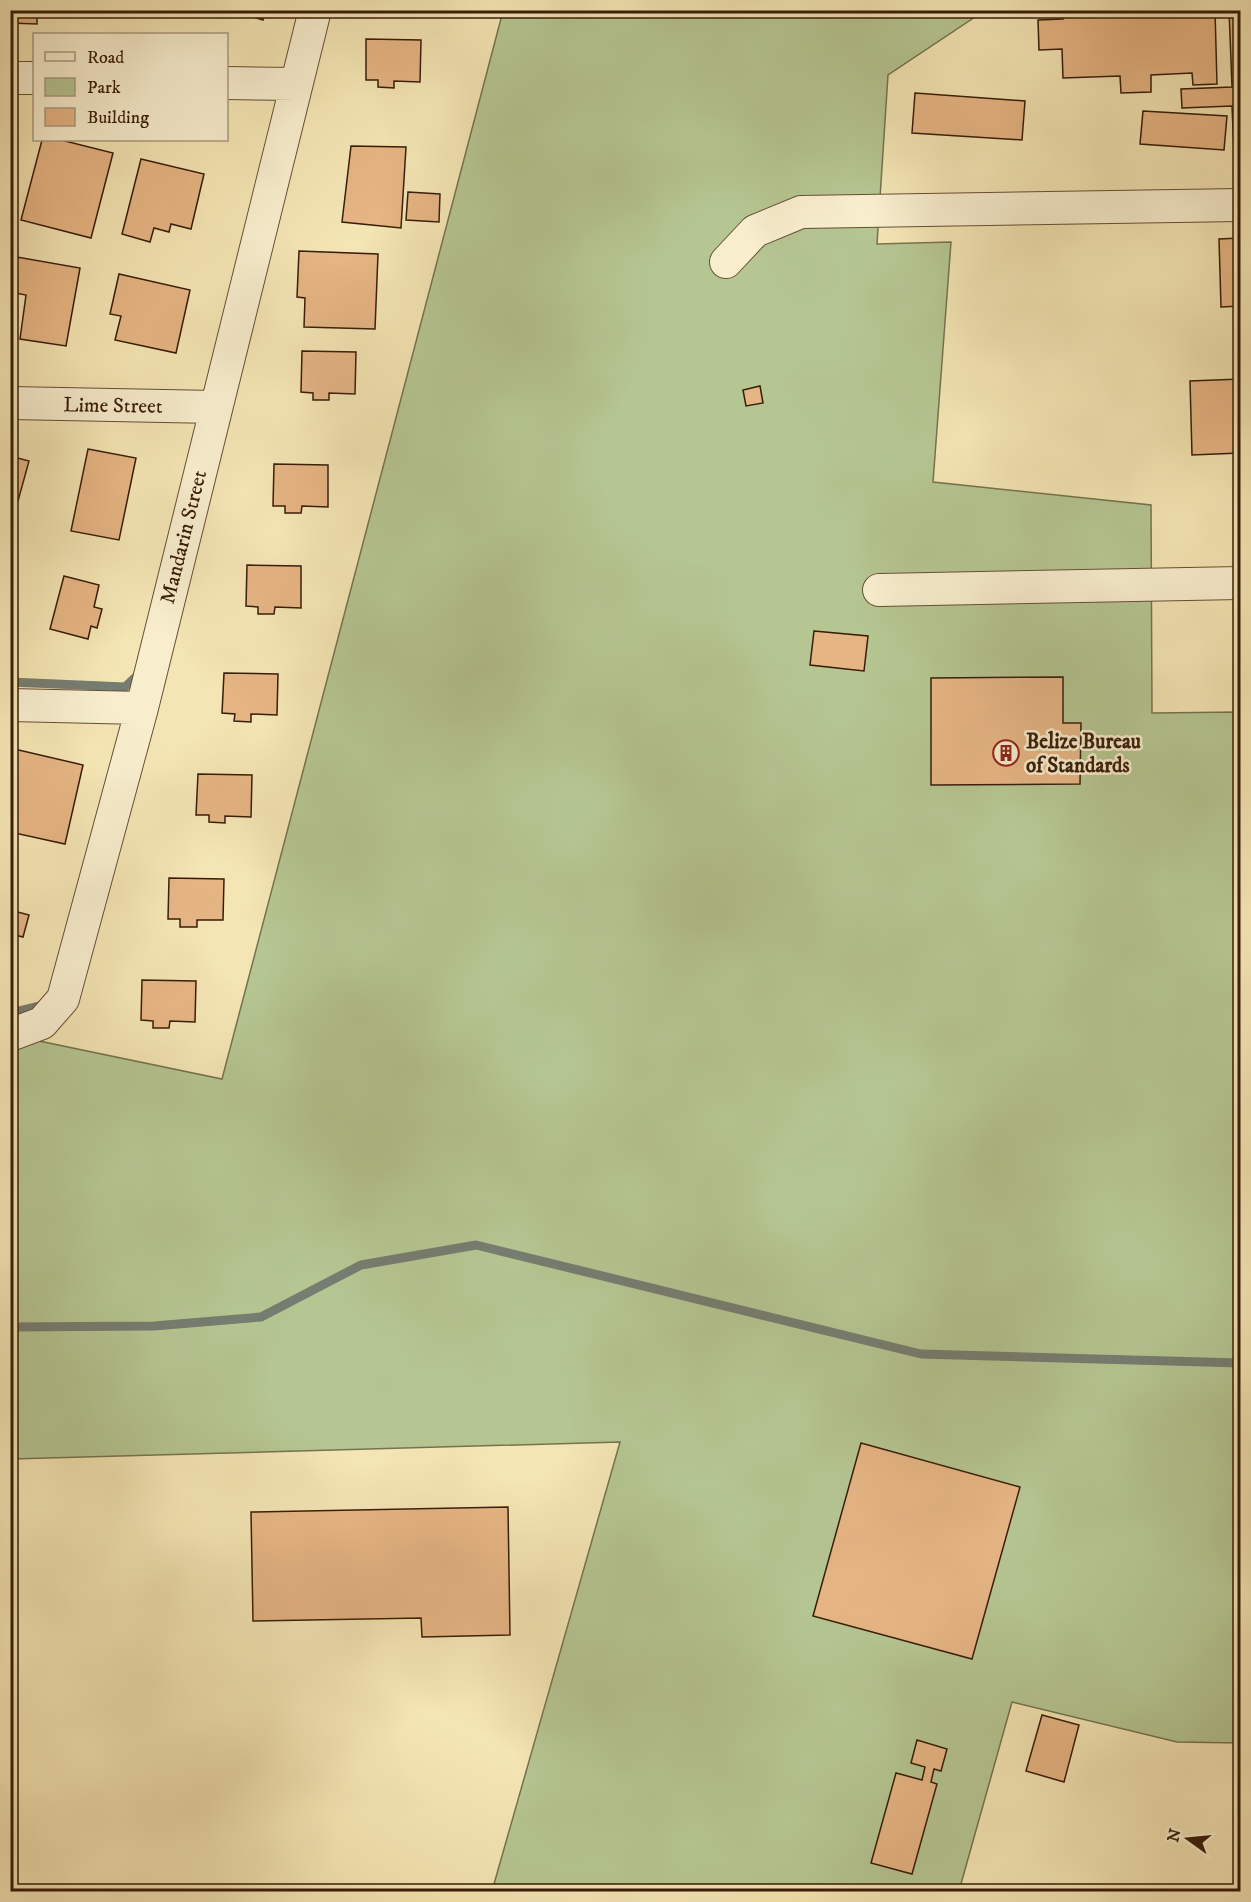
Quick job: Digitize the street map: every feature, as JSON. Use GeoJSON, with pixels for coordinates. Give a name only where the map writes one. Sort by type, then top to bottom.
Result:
{"type":"FeatureCollection","features":[{"type":"Feature","properties":{"kind":"street","name":"Mandarin Street"},"geometry":{"type":"LineString","coordinates":[[10,1035],[42,1023],[63,999],[142,708],[315,10]]}},
{"type":"Feature","properties":{"kind":"street"},"geometry":{"type":"LineString","coordinates":[[10,78],[33,78]]}},
{"type":"Feature","properties":{"kind":"street"},"geometry":{"type":"LineString","coordinates":[[228,83],[296,84]]}},
{"type":"Feature","properties":{"kind":"street"},"geometry":{"type":"LineString","coordinates":[[726,262],[755,231],[801,212],[1240,205]]}},
{"type":"Feature","properties":{"kind":"street","name":"Lime Street"},"geometry":{"type":"LineString","coordinates":[[10,403],[215,407]]}},
{"type":"Feature","properties":{"kind":"street"},"geometry":{"type":"LineString","coordinates":[[879,590],[1240,583]]}},
{"type":"Feature","properties":{"kind":"street"},"geometry":{"type":"LineString","coordinates":[[10,705],[142,708]]}},
{"type":"Feature","properties":{"kind":"green space"},"geometry":{"type":"Polygon","coordinates":[[[503,11],[984,11],[888,75],[877,244],[951,242],[933,482],[1151,505],[1152,713],[1240,712],[1240,1743],[1177,1742],[1012,1702],[959,1891],[492,1891],[620,1442],[11,1459],[10,1035],[222,1079],[503,11]]]}},
{"type":"Feature","properties":{"kind":"building"},"geometry":{"type":"Polygon","coordinates":[[[10,10],[37,10],[37,24],[10,23],[10,10]]]}},
{"type":"Feature","properties":{"kind":"building"},"geometry":{"type":"Polygon","coordinates":[[[230,10],[266,10],[263,20],[230,10]]]}},
{"type":"Feature","properties":{"kind":"building"},"geometry":{"type":"Polygon","coordinates":[[[1063,10],[1215,10],[1217,84],[1193,85],[1192,73],[1151,75],[1151,92],[1121,93],[1120,76],[1063,78],[1062,49],[1039,50],[1038,20],[1063,19],[1063,10]]]}},
{"type":"Feature","properties":{"kind":"building"},"geometry":{"type":"Polygon","coordinates":[[[1229,10],[1240,10],[1240,175],[1235,175],[1232,106],[1182,108],[1181,89],[1232,87],[1229,10]]]}},
{"type":"Feature","properties":{"kind":"building"},"geometry":{"type":"Polygon","coordinates":[[[366,39],[421,40],[420,82],[394,81],[394,88],[378,87],[378,80],[366,80],[366,39]]]}},
{"type":"Feature","properties":{"kind":"building"},"geometry":{"type":"Polygon","coordinates":[[[915,93],[1025,101],[1022,140],[912,133],[915,93]]]}},
{"type":"Feature","properties":{"kind":"building"},"geometry":{"type":"Polygon","coordinates":[[[1143,111],[1227,116],[1224,150],[1140,144],[1143,111]]]}},
{"type":"Feature","properties":{"kind":"building"},"geometry":{"type":"Polygon","coordinates":[[[42,141],[65,141],[113,153],[91,238],[21,220],[42,141]]]}},
{"type":"Feature","properties":{"kind":"building"},"geometry":{"type":"Polygon","coordinates":[[[351,146],[406,147],[401,228],[342,222],[351,146]]]}},
{"type":"Feature","properties":{"kind":"building"},"geometry":{"type":"Polygon","coordinates":[[[141,159],[204,174],[191,229],[171,224],[169,232],[154,228],[150,242],[122,234],[141,159]]]}},
{"type":"Feature","properties":{"kind":"building"},"geometry":{"type":"Polygon","coordinates":[[[408,192],[440,194],[439,222],[406,220],[408,192]]]}},
{"type":"Feature","properties":{"kind":"building"},"geometry":{"type":"Polygon","coordinates":[[[1240,238],[1240,306],[1221,307],[1219,239],[1240,238]]]}},
{"type":"Feature","properties":{"kind":"building"},"geometry":{"type":"Polygon","coordinates":[[[299,251],[378,254],[375,329],[304,327],[305,298],[297,297],[299,251]]]}},
{"type":"Feature","properties":{"kind":"building"},"geometry":{"type":"Polygon","coordinates":[[[11,256],[80,268],[66,346],[20,339],[26,295],[10,292],[11,256]]]}},
{"type":"Feature","properties":{"kind":"building"},"geometry":{"type":"Polygon","coordinates":[[[119,274],[190,290],[176,353],[115,340],[121,316],[110,314],[119,274]]]}},
{"type":"Feature","properties":{"kind":"building"},"geometry":{"type":"Polygon","coordinates":[[[302,351],[356,352],[355,394],[329,393],[329,400],[313,400],[313,393],[301,392],[302,351]]]}},
{"type":"Feature","properties":{"kind":"building"},"geometry":{"type":"Polygon","coordinates":[[[1240,379],[1240,453],[1192,455],[1190,381],[1240,379]]]}},
{"type":"Feature","properties":{"kind":"building"},"geometry":{"type":"Polygon","coordinates":[[[760,386],[763,403],[746,406],[743,390],[760,386]]]}},
{"type":"Feature","properties":{"kind":"building"},"geometry":{"type":"Polygon","coordinates":[[[88,449],[136,458],[119,540],[71,531],[88,449]]]}},
{"type":"Feature","properties":{"kind":"building"},"geometry":{"type":"Polygon","coordinates":[[[10,456],[29,461],[10,530],[10,456]]]}},
{"type":"Feature","properties":{"kind":"building"},"geometry":{"type":"Polygon","coordinates":[[[274,464],[328,465],[328,507],[302,506],[301,513],[285,513],[285,506],[273,506],[274,464]]]}},
{"type":"Feature","properties":{"kind":"building"},"geometry":{"type":"Polygon","coordinates":[[[247,565],[301,566],[301,608],[275,607],[274,614],[258,614],[258,607],[246,606],[247,565]]]}},
{"type":"Feature","properties":{"kind":"building"},"geometry":{"type":"Polygon","coordinates":[[[64,576],[99,585],[94,607],[102,609],[97,628],[91,626],[88,639],[50,629],[64,576]]]}},
{"type":"Feature","properties":{"kind":"building"},"geometry":{"type":"Polygon","coordinates":[[[814,631],[868,636],[864,671],[810,665],[814,631]]]}},
{"type":"Feature","properties":{"kind":"building"},"geometry":{"type":"Polygon","coordinates":[[[224,673],[278,674],[277,715],[251,714],[251,722],[234,721],[235,714],[222,713],[224,673]]]}},
{"type":"Feature","properties":{"kind":"building","name":"Belize Bureau of Standards"},"geometry":{"type":"Polygon","coordinates":[[[1063,677],[1063,723],[1081,723],[1080,784],[931,785],[931,678],[1063,677]]]}},
{"type":"Feature","properties":{"kind":"building"},"geometry":{"type":"Polygon","coordinates":[[[10,748],[83,765],[65,844],[10,832],[10,748]]]}},
{"type":"Feature","properties":{"kind":"building"},"geometry":{"type":"Polygon","coordinates":[[[198,774],[252,775],[251,817],[225,816],[225,823],[209,822],[209,815],[196,815],[198,774]]]}},
{"type":"Feature","properties":{"kind":"building"},"geometry":{"type":"Polygon","coordinates":[[[169,878],[224,879],[223,920],[197,920],[197,927],[180,927],[180,919],[168,919],[169,878]]]}},
{"type":"Feature","properties":{"kind":"building"},"geometry":{"type":"Polygon","coordinates":[[[10,910],[29,915],[23,937],[15,935],[10,954],[10,910]]]}},
{"type":"Feature","properties":{"kind":"building"},"geometry":{"type":"Polygon","coordinates":[[[142,980],[196,981],[195,1022],[170,1021],[169,1028],[153,1028],[153,1021],[141,1020],[142,980]]]}},
{"type":"Feature","properties":{"kind":"building"},"geometry":{"type":"Polygon","coordinates":[[[861,1443],[1020,1487],[972,1659],[813,1616],[861,1443]]]}},
{"type":"Feature","properties":{"kind":"building"},"geometry":{"type":"Polygon","coordinates":[[[508,1507],[510,1635],[422,1637],[421,1618],[253,1621],[251,1512],[508,1507]]]}},
{"type":"Feature","properties":{"kind":"building"},"geometry":{"type":"Polygon","coordinates":[[[1042,1715],[1079,1725],[1064,1782],[1026,1771],[1042,1715]]]}},
{"type":"Feature","properties":{"kind":"building"},"geometry":{"type":"Polygon","coordinates":[[[917,1740],[947,1749],[941,1771],[934,1769],[931,1782],[937,1784],[912,1874],[871,1863],[896,1773],[922,1780],[925,1767],[911,1763],[917,1740]]]}},
{"type":"Feature","properties":{"kind":"waterway"},"geometry":{"type":"LineString","coordinates":[[10,682],[125,687],[140,673]]}},
{"type":"Feature","properties":{"kind":"waterway"},"geometry":{"type":"LineString","coordinates":[[10,1013],[39,1006]]}},
{"type":"Feature","properties":{"kind":"waterway"},"geometry":{"type":"LineString","coordinates":[[10,1327],[154,1326],[261,1317],[361,1265],[476,1245],[921,1354],[1240,1363]]}},
{"type":"Feature","properties":{"kind":"place","name":"Belize Bureau of Standards"},"geometry":{"type":"Point","coordinates":[1006,753]}}]}
